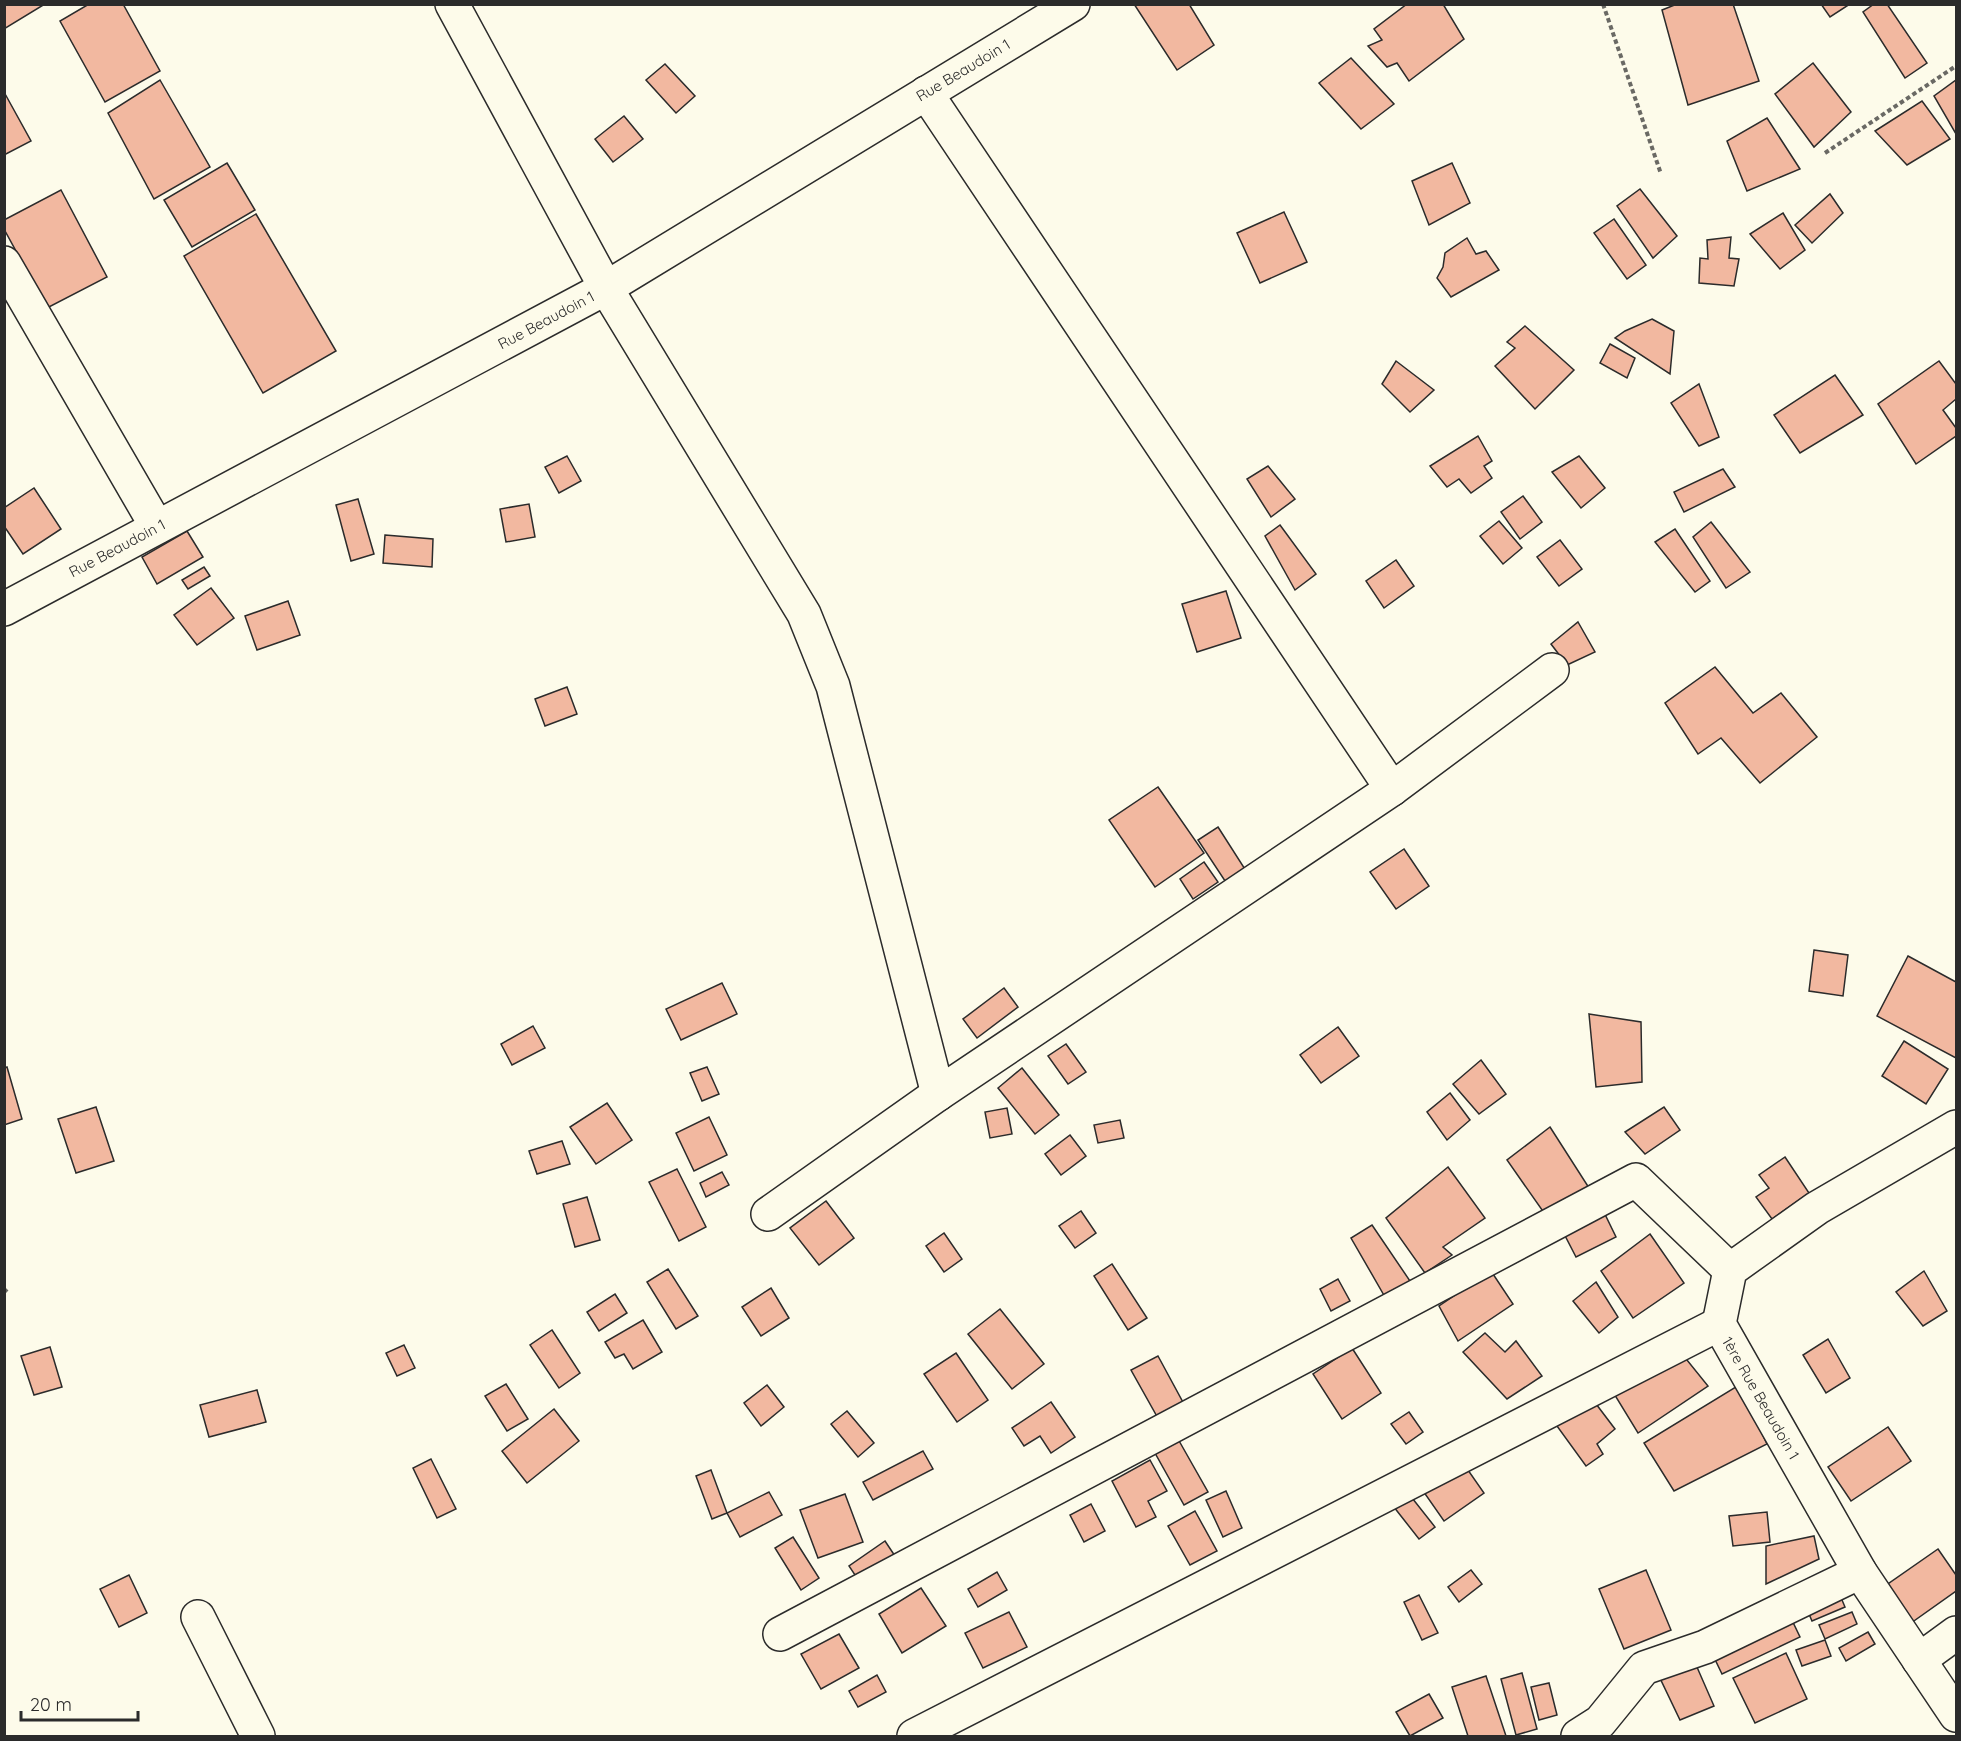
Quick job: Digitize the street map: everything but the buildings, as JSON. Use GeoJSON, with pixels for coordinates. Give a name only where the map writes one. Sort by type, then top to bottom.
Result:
{"type":"FeatureCollection","features":[{"type":"Feature","properties":{"kind":"street"},"geometry":{"type":"LineString","coordinates":[[452,4],[606,288],[804,614],[833,686],[938,1094]]}},
{"type":"Feature","properties":{"kind":"street","name":"Rue Beaudoin 1"},"geometry":{"type":"LineString","coordinates":[[4,609],[606,288],[1073,4]]}},
{"type":"Feature","properties":{"kind":"street"},"geometry":{"type":"LineString","coordinates":[[926,93],[1392,789]]}},
{"type":"Feature","properties":{"kind":"street"},"geometry":{"type":"LineString","coordinates":[[4,263],[157,527]]}},
{"type":"Feature","properties":{"kind":"street"},"geometry":{"type":"LineString","coordinates":[[768,1214],[938,1094],[1392,789],[1552,670]]}},
{"type":"Feature","properties":{"kind":"street"},"geometry":{"type":"LineString","coordinates":[[780,1634],[1636,1180],[1730,1270],[1817,1208],[1956,1127]]}},
{"type":"Feature","properties":{"kind":"street","name":"1ère Rue Beaudoin 1"},"geometry":{"type":"LineString","coordinates":[[1730,1270],[1719,1324],[1860,1572],[1956,1715]]}},
{"type":"Feature","properties":{"kind":"street"},"geometry":{"type":"LineString","coordinates":[[914,1737],[1719,1324]]}},
{"type":"Feature","properties":{"kind":"street"},"geometry":{"type":"LineString","coordinates":[[1578,1737],[1600,1722],[1644,1668],[1705,1647],[1860,1572]]}},
{"type":"Feature","properties":{"kind":"street"},"geometry":{"type":"LineString","coordinates":[[198,1617],[258,1737]]}},
{"type":"Feature","properties":{"kind":"street"},"geometry":{"type":"LineString","coordinates":[[1919,1660],[1956,1633]]}},
{"type":"Feature","properties":{"kind":"path"},"geometry":{"type":"LineString","coordinates":[[1603,4],[1661,174]]}},
{"type":"Feature","properties":{"kind":"path"},"geometry":{"type":"LineString","coordinates":[[1825,153],[1956,66]]}}]}
